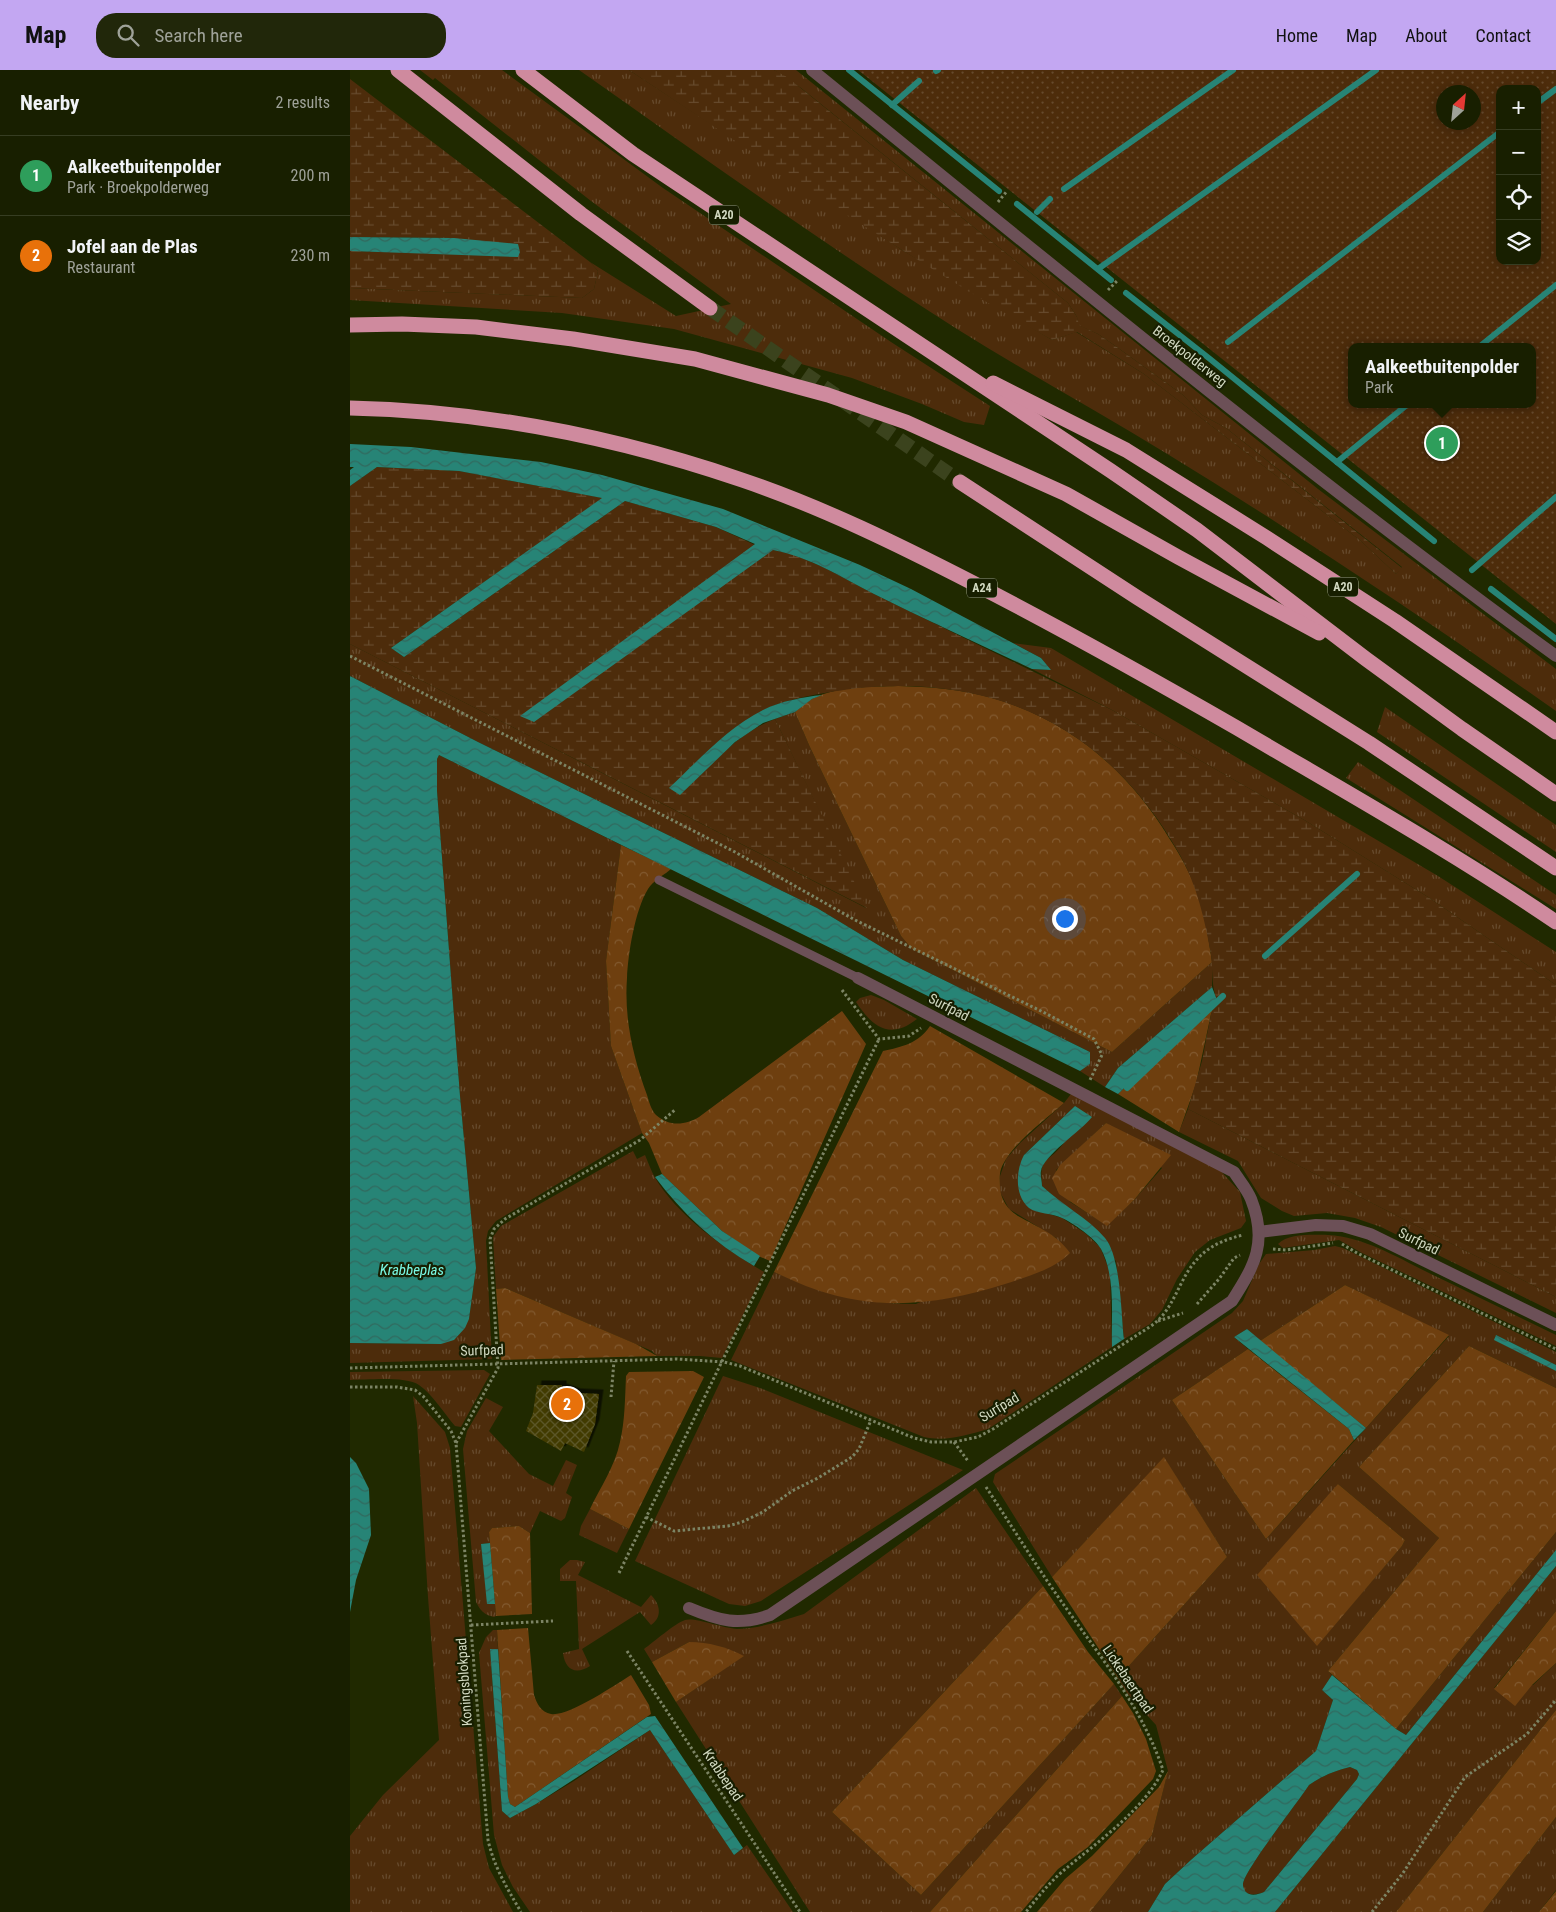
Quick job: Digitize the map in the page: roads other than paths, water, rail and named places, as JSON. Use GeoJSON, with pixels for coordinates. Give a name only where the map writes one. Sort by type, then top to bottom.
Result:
{"type":"FeatureCollection","features":[{"type":"Feature","properties":{"kind":"highway"},"geometry":{"type":"LineString","coordinates":[[398,70],[581,214],[710,308]]}},
{"type":"Feature","properties":{"kind":"highway","name":"A20"},"geometry":{"type":"LineString","coordinates":[[523,70],[633,154],[1197,530],[1366,659],[1556,794]]}},
{"type":"Feature","properties":{"kind":"highway"},"geometry":{"type":"LineString","coordinates":[[350,325],[402,324],[476,327],[573,339],[695,359],[828,395],[906,422],[1066,494],[1366,659]]}},
{"type":"Feature","properties":{"kind":"highway","name":"A20"},"geometry":{"type":"LineString","coordinates":[[931,352],[1126,450],[1379,611],[1556,732]]}},
{"type":"Feature","properties":{"kind":"highway","name":"A24"},"geometry":{"type":"LineString","coordinates":[[350,408],[454,415],[508,422],[613,442],[680,460],[745,481],[844,520],[907,549],[1012,603],[1181,696],[1412,831],[1556,922]]}},
{"type":"Feature","properties":{"kind":"highway"},"geometry":{"type":"LineString","coordinates":[[960,482],[1138,598],[1369,742],[1556,868]]}},
{"type":"Feature","properties":{"kind":"street","name":"Broekpolderweg"},"geometry":{"type":"LineString","coordinates":[[812,70],[1104,307],[1362,511],[1470,594],[1556,656]]}},
{"type":"Feature","properties":{"kind":"street","name":"Surfpad"},"geometry":{"type":"LineString","coordinates":[[689,1608],[733,1622],[753,1621],[770,1615],[979,1475],[1232,1301],[1248,1276],[1259,1249],[1259,1232],[1250,1198],[1234,1172],[858,978]]}},
{"type":"Feature","properties":{"kind":"street","name":"Surfpad"},"geometry":{"type":"LineString","coordinates":[[1259,1232],[1316,1225],[1343,1226],[1370,1234],[1556,1325]]}},
{"type":"Feature","properties":{"kind":"lane"},"geometry":{"type":"LineString","coordinates":[[659,880],[858,978]]}},
{"type":"Feature","properties":{"kind":"water"},"geometry":{"type":"Polygon","coordinates":[[[350,237],[454,238],[518,244],[520,252],[518,257],[350,251],[350,237]]]}},
{"type":"Feature","properties":{"kind":"water"},"geometry":{"type":"Polygon","coordinates":[[[350,444],[411,447],[541,462],[602,475],[723,509],[860,565],[911,589],[1041,658],[1051,670],[1032,669],[894,604],[825,568],[800,557],[773,550],[534,722],[520,716],[755,544],[716,527],[625,501],[404,657],[391,648],[602,498],[459,471],[377,467],[350,486],[350,470],[354,467],[350,467],[350,444]]]}},
{"type":"Feature","properties":{"kind":"water","name":"Krabbeplas"},"geometry":{"type":"Polygon","coordinates":[[[350,676],[478,742],[817,908],[903,960],[1090,1052],[1090,1064],[1080,1071],[439,755],[437,759],[437,791],[460,1096],[476,1268],[469,1319],[465,1328],[454,1340],[441,1344],[350,1343],[350,676]]]}},
{"type":"Feature","properties":{"kind":"water"},"geometry":{"type":"Polygon","coordinates":[[[822,695],[812,699],[795,712],[763,723],[735,742],[680,795],[669,788],[725,735],[750,717],[785,702],[822,695]]]}},
{"type":"Feature","properties":{"kind":"water"},"geometry":{"type":"Polygon","coordinates":[[[1212,987],[1217,1000],[1118,1094],[1105,1087],[1118,1068],[1212,987]]]}},
{"type":"Feature","properties":{"kind":"water"},"geometry":{"type":"Polygon","coordinates":[[[1075,1106],[1092,1117],[1048,1158],[1043,1165],[1041,1173],[1042,1186],[1091,1224],[1105,1238],[1110,1247],[1117,1272],[1124,1339],[1112,1347],[1111,1284],[1106,1260],[1101,1249],[1089,1236],[1067,1220],[1029,1208],[1024,1203],[1019,1189],[1019,1168],[1024,1155],[1075,1106]]]}},
{"type":"Feature","properties":{"kind":"water"},"geometry":{"type":"Polygon","coordinates":[[[662,1174],[722,1231],[760,1256],[754,1266],[712,1237],[676,1203],[655,1177],[662,1174]]]}},
{"type":"Feature","properties":{"kind":"water"},"geometry":{"type":"Polygon","coordinates":[[[1247,1329],[1366,1428],[1354,1440],[1349,1429],[1234,1337],[1247,1329]]]}},
{"type":"Feature","properties":{"kind":"water"},"geometry":{"type":"Polygon","coordinates":[[[1496,1335],[1556,1365],[1556,1371],[1494,1340],[1496,1335]]]}},
{"type":"Feature","properties":{"kind":"water"},"geometry":{"type":"Polygon","coordinates":[[[350,1457],[356,1463],[369,1489],[371,1535],[356,1580],[350,1612],[350,1457]]]}},
{"type":"Feature","properties":{"kind":"water"},"geometry":{"type":"Polygon","coordinates":[[[490,1543],[495,1604],[487,1604],[481,1544],[490,1543]]]}},
{"type":"Feature","properties":{"kind":"water"},"geometry":{"type":"Polygon","coordinates":[[[1556,1550],[1556,1566],[1275,1912],[1148,1912],[1165,1884],[1316,1751],[1333,1700],[1322,1690],[1332,1675],[1396,1729],[1406,1735],[1556,1550]],[[1350,1767],[1339,1770],[1323,1776],[1309,1785],[1251,1867],[1243,1885],[1248,1894],[1253,1895],[1264,1892],[1357,1779],[1359,1774],[1357,1770],[1350,1767]]]}},
{"type":"Feature","properties":{"kind":"water"},"geometry":{"type":"Polygon","coordinates":[[[490,1649],[498,1649],[510,1804],[515,1807],[647,1717],[655,1716],[743,1848],[734,1855],[650,1730],[536,1804],[510,1818],[502,1811],[490,1649]]]}},
{"type":"Feature","properties":{"kind":"waterway"},"geometry":{"type":"LineString","coordinates":[[849,70],[999,191]]}},
{"type":"Feature","properties":{"kind":"waterway"},"geometry":{"type":"LineString","coordinates":[[1064,189],[1233,70]]}},
{"type":"Feature","properties":{"kind":"waterway"},"geometry":{"type":"LineString","coordinates":[[1098,269],[1376,70]]}},
{"type":"Feature","properties":{"kind":"waterway"},"geometry":{"type":"LineString","coordinates":[[892,105],[919,81]]}},
{"type":"Feature","properties":{"kind":"waterway"},"geometry":{"type":"LineString","coordinates":[[1541,100],[1556,89]]}},
{"type":"Feature","properties":{"kind":"waterway"},"geometry":{"type":"LineString","coordinates":[[1228,342],[1496,135]]}},
{"type":"Feature","properties":{"kind":"waterway"},"geometry":{"type":"LineString","coordinates":[[1037,212],[1050,199]]}},
{"type":"Feature","properties":{"kind":"waterway"},"geometry":{"type":"LineString","coordinates":[[1017,204],[1111,280]]}},
{"type":"Feature","properties":{"kind":"waterway"},"geometry":{"type":"LineString","coordinates":[[1484,343],[1556,285]]}},
{"type":"Feature","properties":{"kind":"waterway"},"geometry":{"type":"LineString","coordinates":[[1126,293],[1434,541]]}},
{"type":"Feature","properties":{"kind":"waterway"},"geometry":{"type":"LineString","coordinates":[[1337,462],[1403,408]]}},
{"type":"Feature","properties":{"kind":"waterway"},"geometry":{"type":"LineString","coordinates":[[1472,570],[1556,497]]}},
{"type":"Feature","properties":{"kind":"waterway"},"geometry":{"type":"LineString","coordinates":[[1491,589],[1556,639]]}},
{"type":"Feature","properties":{"kind":"waterway"},"geometry":{"type":"LineString","coordinates":[[1265,956],[1357,874]]}},
{"type":"Feature","properties":{"kind":"waterway"},"geometry":{"type":"LineString","coordinates":[[1127,1088],[1223,996]]}},
{"type":"Feature","properties":{"kind":"tunnel"},"geometry":{"type":"LineString","coordinates":[[710,308],[960,482]]}},
{"type":"Feature","properties":{"kind":"place","name":"Aalkeetbuitenpolder"},"geometry":{"type":"Point","coordinates":[1442,443]}},
{"type":"Feature","properties":{"kind":"place","name":"Jofel aan de Plas"},"geometry":{"type":"Point","coordinates":[567,1404]}}]}
